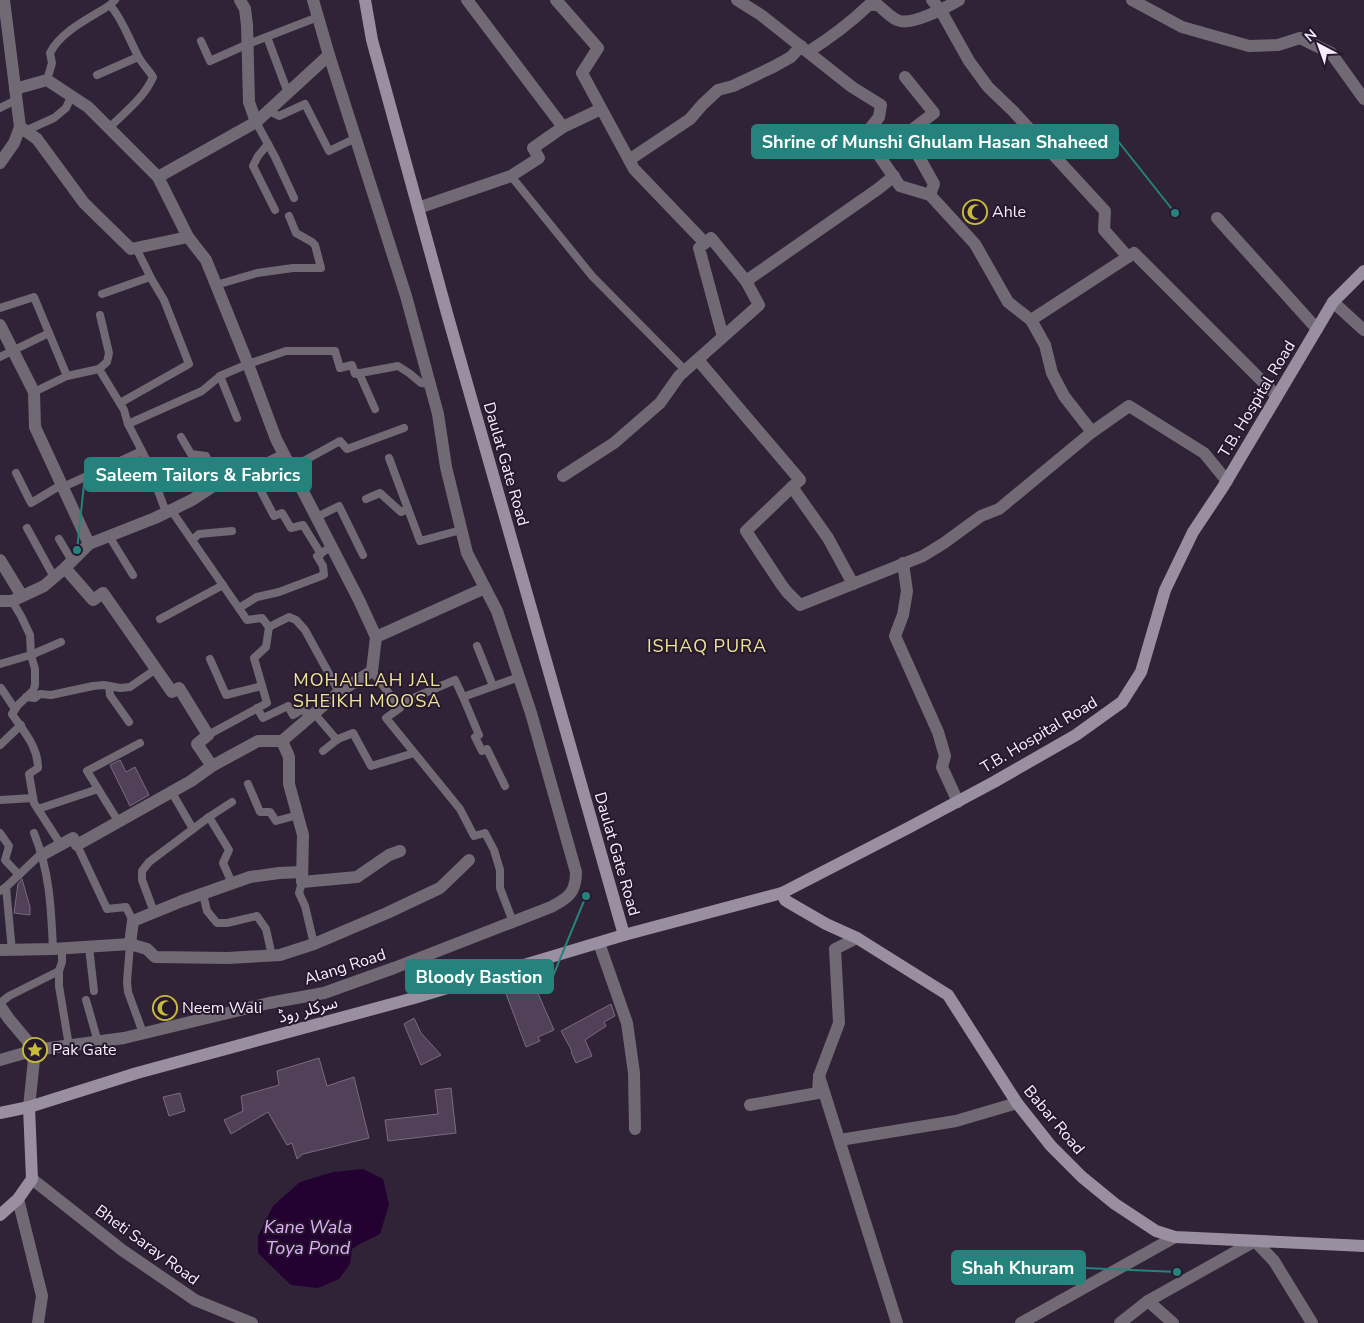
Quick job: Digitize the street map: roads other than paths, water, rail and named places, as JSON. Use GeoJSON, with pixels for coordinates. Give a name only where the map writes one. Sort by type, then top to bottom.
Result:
{"type":"FeatureCollection","features":[{"type":"Feature","properties":{"kind":"main road","name":"Daulat Gate Road"},"geometry":{"type":"LineString","coordinates":[[365,0],[372,40],[448,317],[624,935]]}},
{"type":"Feature","properties":{"kind":"main road","name":"T.B. Hospital Road"},"geometry":{"type":"LineString","coordinates":[[624,935],[782,892],[958,802],[1076,735],[1122,702],[1141,672],[1165,590],[1192,532],[1227,481],[1333,302],[1364,271]]}},
{"type":"Feature","properties":{"kind":"main road","name":"Babar Road"},"geometry":{"type":"LineString","coordinates":[[782,892],[785,900],[788,902],[826,924],[857,938],[948,995],[1017,1103],[1051,1146],[1082,1177],[1115,1204],[1156,1230],[1175,1237],[1364,1246]]}},
{"type":"Feature","properties":{"kind":"main road","name":"سرکلر روڈ"},"geometry":{"type":"LineString","coordinates":[[0,1113],[29,1107],[137,1073],[414,998],[624,935]]}},
{"type":"Feature","properties":{"kind":"main road"},"geometry":{"type":"LineString","coordinates":[[0,1215],[18,1199],[32,1179],[29,1107]]}},
{"type":"Feature","properties":{"kind":"street"},"geometry":{"type":"LineString","coordinates":[[4,0],[16,94],[23,129],[37,139],[84,203],[131,249],[188,237]]}},
{"type":"Feature","properties":{"kind":"street"},"geometry":{"type":"LineString","coordinates":[[240,0],[245,9],[247,25],[249,102],[256,122]]}},
{"type":"Feature","properties":{"kind":"street"},"geometry":{"type":"LineString","coordinates":[[313,0],[406,296],[438,414],[446,467],[467,553],[497,611],[519,677]]}},
{"type":"Feature","properties":{"kind":"street"},"geometry":{"type":"LineString","coordinates":[[467,0],[563,126]]}},
{"type":"Feature","properties":{"kind":"street"},"geometry":{"type":"LineString","coordinates":[[556,0],[598,48],[582,73],[634,170],[705,243]]}},
{"type":"Feature","properties":{"kind":"street"},"geometry":{"type":"LineString","coordinates":[[737,0],[761,15],[852,87],[881,105],[879,117],[865,135],[900,186],[930,195],[975,244],[1008,302],[1032,320],[1045,345],[1052,373],[1060,389],[1092,432]]}},
{"type":"Feature","properties":{"kind":"street"},"geometry":{"type":"LineString","coordinates":[[932,0],[941,11],[969,61],[988,87],[1013,111],[1105,210],[1104,230],[1128,257]]}},
{"type":"Feature","properties":{"kind":"street"},"geometry":{"type":"LineString","coordinates":[[630,160],[690,119],[718,90],[733,86],[827,39],[869,5],[878,5],[897,20],[906,22],[941,11],[959,0]]}},
{"type":"Feature","properties":{"kind":"street"},"geometry":{"type":"LineString","coordinates":[[1132,0],[1182,27],[1249,46],[1278,44],[1300,38],[1331,53],[1364,99]]}},
{"type":"Feature","properties":{"kind":"street"},"geometry":{"type":"LineString","coordinates":[[158,177],[256,122],[329,55]]}},
{"type":"Feature","properties":{"kind":"street"},"geometry":{"type":"LineString","coordinates":[[905,78],[934,113],[906,134],[934,184],[930,195]]}},
{"type":"Feature","properties":{"kind":"street"},"geometry":{"type":"LineString","coordinates":[[16,94],[47,80],[88,107],[158,177],[188,237],[206,260],[276,439],[360,600],[376,637],[372,671],[339,692],[282,741],[258,741],[77,845],[73,838],[42,854]]}},
{"type":"Feature","properties":{"kind":"street"},"geometry":{"type":"LineString","coordinates":[[418,208],[511,176],[539,158],[533,148],[563,126],[601,109]]}},
{"type":"Feature","properties":{"kind":"street"},"geometry":{"type":"LineString","coordinates":[[0,163],[23,129]]}},
{"type":"Feature","properties":{"kind":"street"},"geometry":{"type":"LineString","coordinates":[[746,281],[894,176]]}},
{"type":"Feature","properties":{"kind":"street"},"geometry":{"type":"LineString","coordinates":[[1217,218],[1317,329]]}},
{"type":"Feature","properties":{"kind":"street"},"geometry":{"type":"LineString","coordinates":[[563,476],[620,437],[660,403],[679,376],[686,371],[759,305],[746,281],[711,238],[700,248],[723,337]]}},
{"type":"Feature","properties":{"kind":"street"},"geometry":{"type":"LineString","coordinates":[[1032,320],[1134,254],[1277,396]]}},
{"type":"Feature","properties":{"kind":"street"},"geometry":{"type":"LineString","coordinates":[[1333,302],[1364,330]]}},
{"type":"Feature","properties":{"kind":"street"},"geometry":{"type":"LineString","coordinates":[[0,325],[34,392],[35,427],[88,544]]}},
{"type":"Feature","properties":{"kind":"street"},"geometry":{"type":"LineString","coordinates":[[698,360],[800,480],[746,531],[781,584],[800,605],[923,556],[981,516],[999,509],[1092,432],[1128,406],[1204,452],[1227,481]]}},
{"type":"Feature","properties":{"kind":"street"},"geometry":{"type":"LineString","coordinates":[[0,560],[11,599],[44,586],[88,544],[192,500],[238,470],[251,472],[284,455]]}},
{"type":"Feature","properties":{"kind":"street"},"geometry":{"type":"LineString","coordinates":[[792,487],[828,538],[853,584]]}},
{"type":"Feature","properties":{"kind":"street"},"geometry":{"type":"LineString","coordinates":[[903,563],[907,591],[903,615],[895,636],[938,732],[945,756],[942,768],[958,802]]}},
{"type":"Feature","properties":{"kind":"street"},"geometry":{"type":"LineString","coordinates":[[68,564],[93,600],[103,593],[172,692],[179,688],[208,735],[197,744],[212,766]]}},
{"type":"Feature","properties":{"kind":"street"},"geometry":{"type":"LineString","coordinates":[[376,637],[485,588]]}},
{"type":"Feature","properties":{"kind":"street","name":"Alang Road"},"geometry":{"type":"LineString","coordinates":[[0,1060],[35,1050],[124,1038],[269,1003],[324,993],[403,965],[564,900],[572,893],[576,882],[576,872],[519,677]]}},
{"type":"Feature","properties":{"kind":"street"},"geometry":{"type":"LineString","coordinates":[[282,741],[289,756],[289,784],[303,834],[302,877]]}},
{"type":"Feature","properties":{"kind":"street"},"geometry":{"type":"LineString","coordinates":[[130,944],[133,921],[250,876],[279,872],[302,877],[357,877],[389,855],[400,851]]}},
{"type":"Feature","properties":{"kind":"street"},"geometry":{"type":"LineString","coordinates":[[6,951],[130,944],[147,949],[156,957],[228,958],[280,955],[314,944],[440,888],[469,860]]}},
{"type":"Feature","properties":{"kind":"street"},"geometry":{"type":"LineString","coordinates":[[750,1105],[818,1093],[819,1076],[839,1024],[835,949],[857,938]]}},
{"type":"Feature","properties":{"kind":"street"},"geometry":{"type":"LineString","coordinates":[[599,942],[627,1023],[634,1072],[635,1128]]}},
{"type":"Feature","properties":{"kind":"street"},"geometry":{"type":"LineString","coordinates":[[0,1005],[4,1021],[35,1050],[29,1107]]}},
{"type":"Feature","properties":{"kind":"street"},"geometry":{"type":"LineString","coordinates":[[819,1076],[897,1323]]}},
{"type":"Feature","properties":{"kind":"street"},"geometry":{"type":"LineString","coordinates":[[840,1140],[956,1121],[1017,1103]]}},
{"type":"Feature","properties":{"kind":"street","name":"Bheti Saray Road"},"geometry":{"type":"LineString","coordinates":[[32,1179],[122,1250],[195,1300],[252,1323]]}},
{"type":"Feature","properties":{"kind":"street"},"geometry":{"type":"LineString","coordinates":[[18,1199],[42,1296],[38,1323]]}},
{"type":"Feature","properties":{"kind":"street"},"geometry":{"type":"LineString","coordinates":[[1022,1323],[1175,1237]]}},
{"type":"Feature","properties":{"kind":"street"},"geometry":{"type":"LineString","coordinates":[[1120,1323],[1148,1301],[1255,1241],[1274,1261],[1312,1323]]}},
{"type":"Feature","properties":{"kind":"street"},"geometry":{"type":"LineString","coordinates":[[1148,1301],[1173,1323]]}},
{"type":"Feature","properties":{"kind":"lane"},"geometry":{"type":"LineString","coordinates":[[47,80],[52,63],[50,53],[53,47],[74,27],[112,3],[138,56],[153,77],[150,85],[109,128]]}},
{"type":"Feature","properties":{"kind":"lane"},"geometry":{"type":"LineString","coordinates":[[201,41],[210,61],[318,17]]}},
{"type":"Feature","properties":{"kind":"lane"},"geometry":{"type":"LineString","coordinates":[[267,37],[288,93]]}},
{"type":"Feature","properties":{"kind":"lane"},"geometry":{"type":"LineString","coordinates":[[97,74],[138,56]]}},
{"type":"Feature","properties":{"kind":"lane"},"geometry":{"type":"LineString","coordinates":[[0,108],[16,94]]}},
{"type":"Feature","properties":{"kind":"lane"},"geometry":{"type":"LineString","coordinates":[[23,129],[54,118],[66,108],[72,97]]}},
{"type":"Feature","properties":{"kind":"lane"},"geometry":{"type":"LineString","coordinates":[[269,111],[279,116],[304,104],[329,151],[356,138]]}},
{"type":"Feature","properties":{"kind":"lane"},"geometry":{"type":"LineString","coordinates":[[256,122],[294,198]]}},
{"type":"Feature","properties":{"kind":"lane"},"geometry":{"type":"LineString","coordinates":[[268,144],[258,156],[253,166],[275,210]]}},
{"type":"Feature","properties":{"kind":"lane"},"geometry":{"type":"LineString","coordinates":[[511,176],[592,276],[686,371]]}},
{"type":"Feature","properties":{"kind":"lane"},"geometry":{"type":"LineString","coordinates":[[216,285],[257,273],[292,268],[321,268],[315,245],[296,233],[289,216]]}},
{"type":"Feature","properties":{"kind":"lane"},"geometry":{"type":"LineString","coordinates":[[120,403],[189,364],[164,300],[136,248]]}},
{"type":"Feature","properties":{"kind":"lane"},"geometry":{"type":"LineString","coordinates":[[102,294],[150,277]]}},
{"type":"Feature","properties":{"kind":"lane"},"geometry":{"type":"LineString","coordinates":[[0,308],[34,297],[67,376]]}},
{"type":"Feature","properties":{"kind":"lane"},"geometry":{"type":"LineString","coordinates":[[34,392],[67,376],[99,369],[107,362],[108,353],[100,315]]}},
{"type":"Feature","properties":{"kind":"lane"},"geometry":{"type":"LineString","coordinates":[[0,357],[49,333]]}},
{"type":"Feature","properties":{"kind":"lane"},"geometry":{"type":"LineString","coordinates":[[128,424],[202,391],[220,376],[286,351],[335,351],[340,368],[352,365],[355,374],[398,366],[421,384],[430,384]]}},
{"type":"Feature","properties":{"kind":"lane"},"geometry":{"type":"LineString","coordinates":[[99,369],[124,410],[128,424],[169,511],[192,540],[247,620],[262,618],[268,627],[266,647],[254,658],[267,703],[208,735]]}},
{"type":"Feature","properties":{"kind":"lane"},"geometry":{"type":"LineString","coordinates":[[359,373],[375,409]]}},
{"type":"Feature","properties":{"kind":"lane"},"geometry":{"type":"LineString","coordinates":[[220,376],[236,418]]}},
{"type":"Feature","properties":{"kind":"lane"},"geometry":{"type":"LineString","coordinates":[[291,468],[340,441],[347,450],[404,428]]}},
{"type":"Feature","properties":{"kind":"lane"},"geometry":{"type":"LineString","coordinates":[[181,437],[191,454],[206,456],[218,483]]}},
{"type":"Feature","properties":{"kind":"lane"},"geometry":{"type":"LineString","coordinates":[[16,473],[31,503],[62,486],[142,451]]}},
{"type":"Feature","properties":{"kind":"lane"},"geometry":{"type":"LineString","coordinates":[[390,458],[420,541],[461,530]]}},
{"type":"Feature","properties":{"kind":"lane"},"geometry":{"type":"LineString","coordinates":[[251,472],[274,516],[282,513],[291,528],[303,525],[321,554]]}},
{"type":"Feature","properties":{"kind":"lane"},"geometry":{"type":"LineString","coordinates":[[366,499],[380,493],[401,512],[408,508]]}},
{"type":"Feature","properties":{"kind":"lane"},"geometry":{"type":"LineString","coordinates":[[317,517],[339,506],[363,556]]}},
{"type":"Feature","properties":{"kind":"lane"},"geometry":{"type":"LineString","coordinates":[[27,528],[54,577]]}},
{"type":"Feature","properties":{"kind":"lane"},"geometry":{"type":"LineString","coordinates":[[192,540],[199,534],[232,531]]}},
{"type":"Feature","properties":{"kind":"lane"},"geometry":{"type":"LineString","coordinates":[[109,536],[134,575]]}},
{"type":"Feature","properties":{"kind":"lane"},"geometry":{"type":"LineString","coordinates":[[59,538],[68,564]]}},
{"type":"Feature","properties":{"kind":"lane"},"geometry":{"type":"LineString","coordinates":[[239,608],[257,597],[279,592],[324,575],[317,556],[332,546]]}},
{"type":"Feature","properties":{"kind":"lane"},"geometry":{"type":"LineString","coordinates":[[160,619],[223,585]]}},
{"type":"Feature","properties":{"kind":"lane"},"geometry":{"type":"LineString","coordinates":[[11,599],[30,635],[31,655],[35,669],[33,691],[18,704],[12,714],[29,737],[38,762],[38,768],[30,774],[34,803],[61,845]]}},
{"type":"Feature","properties":{"kind":"lane"},"geometry":{"type":"LineString","coordinates":[[268,627],[289,618],[296,620],[305,630],[339,692]]}},
{"type":"Feature","properties":{"kind":"lane"},"geometry":{"type":"LineString","coordinates":[[0,664],[31,655],[61,642]]}},
{"type":"Feature","properties":{"kind":"lane"},"geometry":{"type":"LineString","coordinates":[[477,646],[492,686]]}},
{"type":"Feature","properties":{"kind":"lane"},"geometry":{"type":"LineString","coordinates":[[210,659],[226,695],[262,686]]}},
{"type":"Feature","properties":{"kind":"lane"},"geometry":{"type":"LineString","coordinates":[[26,697],[35,698],[40,694],[50,695],[93,686],[130,687],[156,669]]}},
{"type":"Feature","properties":{"kind":"lane"},"geometry":{"type":"LineString","coordinates":[[372,671],[400,708],[386,718],[460,809],[474,836],[485,833],[494,850],[500,870],[500,888],[513,922]]}},
{"type":"Feature","properties":{"kind":"lane"},"geometry":{"type":"LineString","coordinates":[[463,697],[519,677]]}},
{"type":"Feature","properties":{"kind":"lane"},"geometry":{"type":"LineString","coordinates":[[397,704],[455,680],[479,735],[475,737],[482,751],[487,749],[505,786]]}},
{"type":"Feature","properties":{"kind":"lane"},"geometry":{"type":"LineString","coordinates":[[109,686],[110,694],[129,722]]}},
{"type":"Feature","properties":{"kind":"lane"},"geometry":{"type":"LineString","coordinates":[[0,689],[14,709]]}},
{"type":"Feature","properties":{"kind":"lane"},"geometry":{"type":"LineString","coordinates":[[257,708],[263,718],[288,706],[293,715],[303,709],[312,715],[336,740]]}},
{"type":"Feature","properties":{"kind":"lane"},"geometry":{"type":"LineString","coordinates":[[0,745],[21,725]]}},
{"type":"Feature","properties":{"kind":"lane"},"geometry":{"type":"LineString","coordinates":[[323,750],[336,740],[353,733],[371,766],[414,753]]}},
{"type":"Feature","properties":{"kind":"lane"},"geometry":{"type":"LineString","coordinates":[[118,822],[87,771],[140,743]]}},
{"type":"Feature","properties":{"kind":"lane"},"geometry":{"type":"LineString","coordinates":[[248,784],[260,812],[270,812],[276,821],[298,815]]}},
{"type":"Feature","properties":{"kind":"lane"},"geometry":{"type":"LineString","coordinates":[[38,809],[98,789]]}},
{"type":"Feature","properties":{"kind":"lane"},"geometry":{"type":"LineString","coordinates":[[171,792],[193,829]]}},
{"type":"Feature","properties":{"kind":"lane"},"geometry":{"type":"LineString","coordinates":[[0,800],[33,798]]}},
{"type":"Feature","properties":{"kind":"lane"},"geometry":{"type":"LineString","coordinates":[[154,912],[142,880],[142,871],[149,862],[232,802]]}},
{"type":"Feature","properties":{"kind":"lane"},"geometry":{"type":"LineString","coordinates":[[209,817],[228,850],[223,863],[232,883]]}},
{"type":"Feature","properties":{"kind":"lane"},"geometry":{"type":"LineString","coordinates":[[0,826],[3,830],[0,832],[9,846],[5,860],[20,874]]}},
{"type":"Feature","properties":{"kind":"lane"},"geometry":{"type":"LineString","coordinates":[[34,833],[42,854],[47,876],[57,949],[62,962],[59,972],[60,995],[69,1046]]}},
{"type":"Feature","properties":{"kind":"lane"},"geometry":{"type":"LineString","coordinates":[[77,845],[107,909],[126,906],[133,921]]}},
{"type":"Feature","properties":{"kind":"lane"},"geometry":{"type":"LineString","coordinates":[[6,951],[3,889],[42,854]]}},
{"type":"Feature","properties":{"kind":"lane"},"geometry":{"type":"LineString","coordinates":[[302,877],[299,893],[305,906],[314,944]]}},
{"type":"Feature","properties":{"kind":"lane"},"geometry":{"type":"LineString","coordinates":[[203,894],[207,911],[217,923],[227,923],[257,916],[266,929],[272,956]]}},
{"type":"Feature","properties":{"kind":"lane"},"geometry":{"type":"LineString","coordinates":[[130,944],[128,992],[143,1033]]}},
{"type":"Feature","properties":{"kind":"lane"},"geometry":{"type":"LineString","coordinates":[[90,946],[94,991]]}},
{"type":"Feature","properties":{"kind":"lane"},"geometry":{"type":"LineString","coordinates":[[0,1005],[9,996],[59,972]]}},
{"type":"Feature","properties":{"kind":"lane"},"geometry":{"type":"LineString","coordinates":[[86,1000],[98,1042]]}},
{"type":"Feature","properties":{"kind":"water","name":"Kane Wala Toya Pond"},"geometry":{"type":"Polygon","coordinates":[[[363,1169],[383,1179],[389,1205],[380,1234],[352,1249],[350,1264],[339,1279],[318,1288],[291,1285],[258,1253],[258,1236],[273,1206],[300,1182],[333,1172],[363,1169]]]}},
{"type":"Feature","properties":{"kind":"place","name":"Ahle"},"geometry":{"type":"Point","coordinates":[975,212]}},
{"type":"Feature","properties":{"kind":"place","name":"Shrine of Munshi Ghulam Hasan Shaheed"},"geometry":{"type":"Point","coordinates":[1175,213]}},
{"type":"Feature","properties":{"kind":"place","name":"Saleem Tailors & Fabrics"},"geometry":{"type":"Point","coordinates":[77,550]}},
{"type":"Feature","properties":{"kind":"place","name":"Bloody Bastion"},"geometry":{"type":"Point","coordinates":[586,896]}},
{"type":"Feature","properties":{"kind":"place","name":"Neem Wali"},"geometry":{"type":"Point","coordinates":[165,1008]}},
{"type":"Feature","properties":{"kind":"place","name":"Pak Gate"},"geometry":{"type":"Point","coordinates":[35,1050]}},
{"type":"Feature","properties":{"kind":"place","name":"Shah Khuram"},"geometry":{"type":"Point","coordinates":[1177,1272]}},
{"type":"Feature","properties":{"kind":"district","name":"ISHAQ PURA"},"geometry":{"type":"Point","coordinates":[707,646]}},
{"type":"Feature","properties":{"kind":"district","name":"MOHALLAH JAL SHEIKH MOOSA"},"geometry":{"type":"Point","coordinates":[367,690]}}]}
